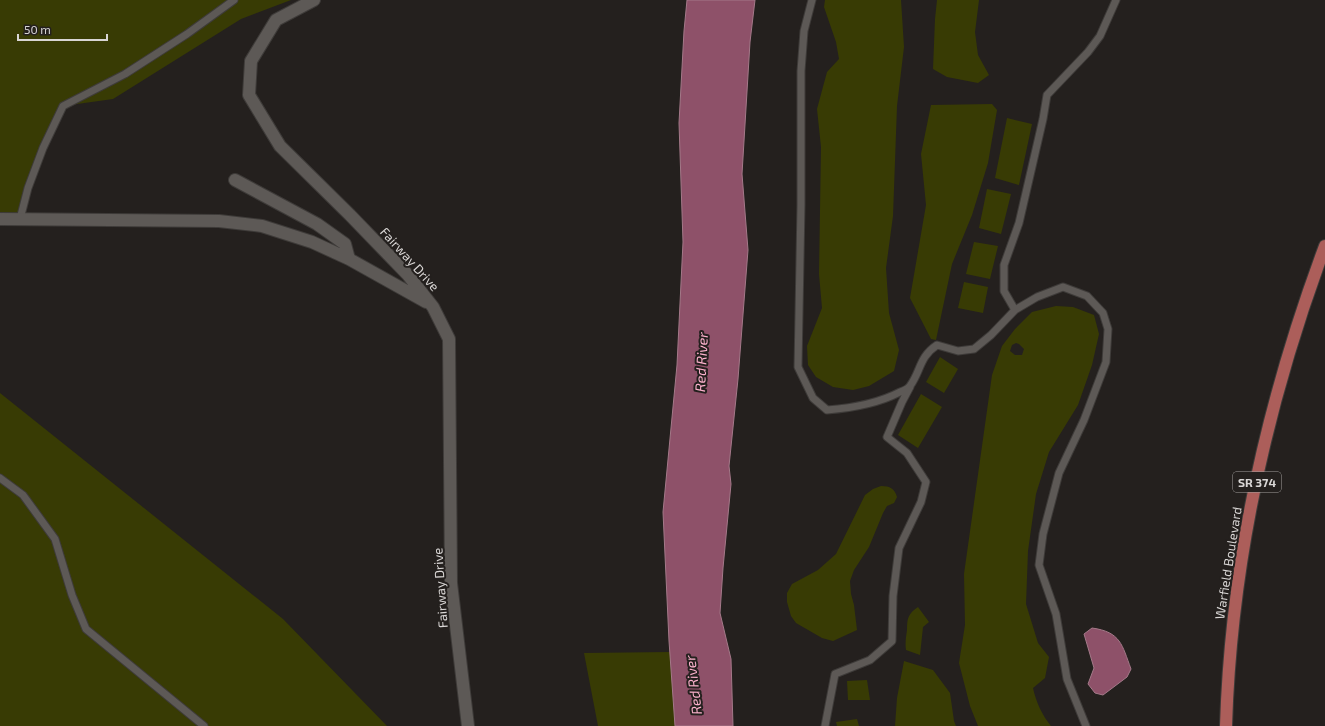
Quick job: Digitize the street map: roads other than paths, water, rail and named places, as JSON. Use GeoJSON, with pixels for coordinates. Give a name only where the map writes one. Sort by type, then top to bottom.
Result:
{"type":"FeatureCollection","features":[{"type":"Feature","properties":{"kind":"main road","name":"Warfield Boulevard"},"geometry":{"type":"LineString","coordinates":[[1226,726],[1232,629],[1241,562],[1254,492],[1270,418],[1288,354],[1325,246]]}},
{"type":"Feature","properties":{"kind":"street","name":"Fairway Drive"},"geometry":{"type":"LineString","coordinates":[[314,0],[276,20],[251,61],[249,95],[280,146],[408,275],[433,307],[449,339],[451,583],[468,726]]}},
{"type":"Feature","properties":{"kind":"street"},"geometry":{"type":"LineString","coordinates":[[235,180],[317,224],[345,244],[349,259]]}},
{"type":"Feature","properties":{"kind":"street"},"geometry":{"type":"LineString","coordinates":[[0,219],[219,221],[262,226],[312,242],[349,259],[433,307]]}},
{"type":"Feature","properties":{"kind":"lane"},"geometry":{"type":"LineString","coordinates":[[20,219],[28,188],[43,148],[63,106],[125,74],[187,34],[234,0]]}},
{"type":"Feature","properties":{"kind":"lane"},"geometry":{"type":"LineString","coordinates":[[812,0],[804,31],[801,71],[801,205],[798,366],[813,398],[827,410],[856,407],[888,399],[910,387]]}},
{"type":"Feature","properties":{"kind":"lane"},"geometry":{"type":"LineString","coordinates":[[1015,310],[1004,291],[1004,265],[1019,223],[1043,119],[1047,95],[1088,52],[1100,36],[1116,0]]}},
{"type":"Feature","properties":{"kind":"lane"},"geometry":{"type":"LineString","coordinates":[[825,726],[835,674],[870,660],[892,642],[893,596],[899,548],[921,502],[926,482],[907,453],[887,437],[919,366],[929,350],[937,345],[958,351],[974,349],[992,335],[1015,310],[1037,297],[1063,287],[1087,296],[1103,313],[1108,329],[1106,362],[1084,420],[1059,473],[1043,534],[1039,565],[1056,614],[1067,679],[1086,726]]}},
{"type":"Feature","properties":{"kind":"lane"},"geometry":{"type":"LineString","coordinates":[[0,478],[23,495],[55,539],[72,595],[86,629],[204,726]]}},
{"type":"Feature","properties":{"kind":"water","name":"Red River"},"geometry":{"type":"Polygon","coordinates":[[[687,0],[755,0],[750,42],[742,174],[748,250],[738,379],[729,466],[731,484],[720,613],[731,659],[733,726],[675,726],[669,641],[663,512],[677,365],[683,242],[679,123],[687,0]]]}},
{"type":"Feature","properties":{"kind":"water"},"geometry":{"type":"Polygon","coordinates":[[[1092,628],[1102,630],[1115,636],[1125,653],[1131,669],[1127,677],[1103,695],[1095,693],[1088,684],[1094,668],[1084,634],[1092,628]]]}}]}
